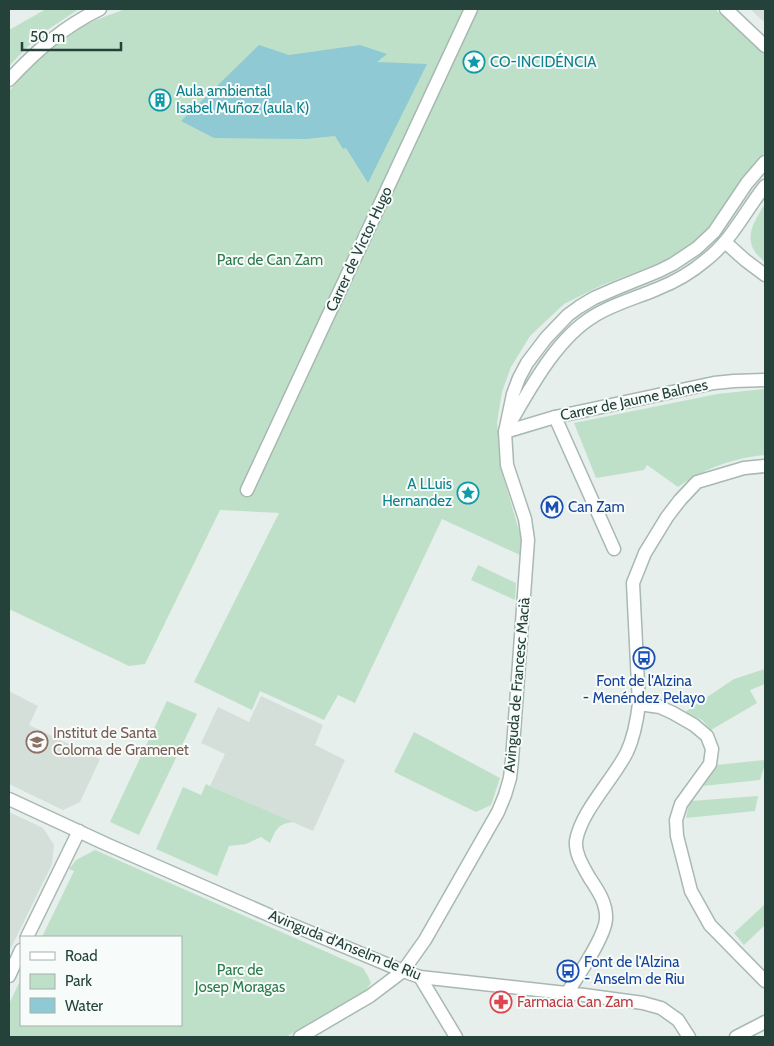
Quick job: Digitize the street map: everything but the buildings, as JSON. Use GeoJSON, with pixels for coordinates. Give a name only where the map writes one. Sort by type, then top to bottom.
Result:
{"type":"FeatureCollection","features":[{"type":"Feature","properties":{"kind":"street"},"geometry":{"type":"LineString","coordinates":[[9,80],[31,56],[50,40],[72,24],[100,9]]}},
{"type":"Feature","properties":{"kind":"street","name":"Carrer de Victor Hugo"},"geometry":{"type":"LineString","coordinates":[[247,490],[471,9]]}},
{"type":"Feature","properties":{"kind":"street"},"geometry":{"type":"LineString","coordinates":[[726,9],[765,46]]}},
{"type":"Feature","properties":{"kind":"street","name":"Avinguda de Francesc Macià"},"geometry":{"type":"LineString","coordinates":[[300,1037],[370,996],[403,971],[425,940],[498,812],[505,795],[510,778],[512,760],[528,540],[524,514],[507,465],[505,432],[513,394],[519,378],[535,351],[557,325],[579,307],[594,298],[674,264],[696,248],[714,232],[747,183],[765,162]]}},
{"type":"Feature","properties":{"kind":"street"},"geometry":{"type":"LineString","coordinates":[[505,432],[540,372],[561,345],[584,322],[606,309],[675,281],[706,261],[725,242],[765,186]]}},
{"type":"Feature","properties":{"kind":"street"},"geometry":{"type":"LineString","coordinates":[[725,242],[745,260],[765,274]]}},
{"type":"Feature","properties":{"kind":"street","name":"Carrer de Jaume Balmes"},"geometry":{"type":"LineString","coordinates":[[505,432],[555,417],[714,383],[765,380]]}},
{"type":"Feature","properties":{"kind":"street"},"geometry":{"type":"LineString","coordinates":[[555,417],[614,549]]}},
{"type":"Feature","properties":{"kind":"street"},"geometry":{"type":"LineString","coordinates":[[567,993],[596,947],[606,919],[603,901],[580,860],[576,844],[580,827],[626,753],[632,738],[639,704],[633,583],[645,553],[667,517],[697,482],[744,468],[765,466]]}},
{"type":"Feature","properties":{"kind":"street"},"geometry":{"type":"LineString","coordinates":[[639,704],[660,707],[673,713],[694,725],[707,736],[712,749],[710,764],[681,804],[676,820],[677,836],[691,890],[710,925],[765,981]]}},
{"type":"Feature","properties":{"kind":"street","name":"Avinguda d'Anselm de Riu"},"geometry":{"type":"LineString","coordinates":[[9,799],[278,919],[420,977],[643,1003],[662,1008],[678,1020],[689,1037]]}},
{"type":"Feature","properties":{"kind":"street"},"geometry":{"type":"LineString","coordinates":[[28,936],[78,831]]}},
{"type":"Feature","properties":{"kind":"street"},"geometry":{"type":"LineString","coordinates":[[9,976],[20,952]]}},
{"type":"Feature","properties":{"kind":"street"},"geometry":{"type":"LineString","coordinates":[[420,977],[456,1037]]}},
{"type":"Feature","properties":{"kind":"street"},"geometry":{"type":"LineString","coordinates":[[736,1037],[765,1022]]}},
{"type":"Feature","properties":{"kind":"shaded area"},"geometry":{"type":"Polygon","coordinates":[[[750,9],[765,9],[765,23],[750,9]]]}},
{"type":"Feature","properties":{"kind":"shaded area","name":"Institut de Santa Coloma de Gramenet"},"geometry":{"type":"Polygon","coordinates":[[[9,691],[38,706],[29,725],[100,759],[80,802],[63,810],[9,784],[9,691]]]}},
{"type":"Feature","properties":{"kind":"shaded area"},"geometry":{"type":"Polygon","coordinates":[[[261,696],[323,725],[315,745],[345,760],[313,831],[210,786],[225,754],[201,743],[218,707],[249,722],[261,696]]]}},
{"type":"Feature","properties":{"kind":"shaded area"},"geometry":{"type":"Polygon","coordinates":[[[9,812],[43,828],[54,845],[52,864],[9,952],[9,812]]]}},
{"type":"Feature","properties":{"kind":"green space"},"geometry":{"type":"Polygon","coordinates":[[[46,9],[79,9],[38,36],[9,66],[9,30],[46,9]]]}},
{"type":"Feature","properties":{"kind":"green space","name":"Parc de Can Zam"},"geometry":{"type":"Polygon","coordinates":[[[125,9],[715,9],[765,55],[765,152],[705,233],[683,251],[664,261],[600,286],[564,304],[530,336],[511,367],[502,392],[497,423],[503,476],[521,537],[522,556],[442,519],[355,703],[338,695],[324,720],[260,691],[252,710],[194,682],[279,513],[220,510],[145,664],[129,666],[9,609],[9,91],[41,57],[68,35],[90,23],[125,9]]]}},
{"type":"Feature","properties":{"kind":"green space"},"geometry":{"type":"Polygon","coordinates":[[[765,204],[765,262],[753,248],[751,234],[765,204]]]}},
{"type":"Feature","properties":{"kind":"green space"},"geometry":{"type":"Polygon","coordinates":[[[765,389],[765,455],[719,465],[678,487],[647,465],[644,470],[596,478],[574,423],[717,394],[765,389]]]}},
{"type":"Feature","properties":{"kind":"green space"},"geometry":{"type":"Polygon","coordinates":[[[478,565],[516,583],[515,600],[471,580],[478,565]]]}},
{"type":"Feature","properties":{"kind":"green space"},"geometry":{"type":"Polygon","coordinates":[[[765,669],[765,684],[750,690],[757,703],[711,730],[702,720],[685,712],[734,679],[765,669]]]}},
{"type":"Feature","properties":{"kind":"green space"},"geometry":{"type":"Polygon","coordinates":[[[167,701],[197,714],[139,835],[110,822],[167,701]]]}},
{"type":"Feature","properties":{"kind":"green space"},"geometry":{"type":"Polygon","coordinates":[[[414,732],[500,778],[491,805],[476,812],[394,772],[414,732]]]}},
{"type":"Feature","properties":{"kind":"green space"},"geometry":{"type":"Polygon","coordinates":[[[765,760],[760,780],[703,786],[716,765],[765,760]]]}},
{"type":"Feature","properties":{"kind":"green space"},"geometry":{"type":"Polygon","coordinates":[[[206,784],[293,822],[280,826],[270,843],[261,837],[246,844],[229,846],[217,876],[156,849],[183,787],[201,795],[206,784]]]}},
{"type":"Feature","properties":{"kind":"green space"},"geometry":{"type":"Polygon","coordinates":[[[758,796],[755,811],[686,818],[691,801],[758,796]]]}},
{"type":"Feature","properties":{"kind":"green space","name":"Parc de Josep Moragas"},"geometry":{"type":"Polygon","coordinates":[[[95,850],[363,968],[371,983],[366,990],[286,1037],[9,1037],[9,1004],[20,981],[20,1026],[182,1026],[182,936],[42,936],[74,871],[69,869],[76,860],[95,850]]]}},
{"type":"Feature","properties":{"kind":"green space"},"geometry":{"type":"Polygon","coordinates":[[[765,904],[765,925],[744,945],[734,933],[765,904]]]}},
{"type":"Feature","properties":{"kind":"water"},"geometry":{"type":"Polygon","coordinates":[[[259,45],[289,55],[360,45],[387,54],[377,62],[427,64],[368,183],[346,148],[343,149],[335,136],[306,139],[214,138],[181,121],[259,45]]]}},
{"type":"Feature","properties":{"kind":"place","name":"CO-INCIDÉNCIA"},"geometry":{"type":"Point","coordinates":[474,62]}},
{"type":"Feature","properties":{"kind":"place","name":"Aula ambiental Isabel Muñoz (aula K)"},"geometry":{"type":"Point","coordinates":[160,100]}},
{"type":"Feature","properties":{"kind":"place","name":"A LLuis Hernandez"},"geometry":{"type":"Point","coordinates":[468,493]}},
{"type":"Feature","properties":{"kind":"place","name":"Can Zam"},"geometry":{"type":"Point","coordinates":[552,507]}},
{"type":"Feature","properties":{"kind":"place","name":"Font de l'Alzina - Menéndez Pelayo"},"geometry":{"type":"Point","coordinates":[644,658]}},
{"type":"Feature","properties":{"kind":"place","name":"Institut de Santa Coloma de Gramenet"},"geometry":{"type":"Point","coordinates":[37,742]}},
{"type":"Feature","properties":{"kind":"place","name":"Font de l'Alzina - Anselm de Riu"},"geometry":{"type":"Point","coordinates":[568,971]}},
{"type":"Feature","properties":{"kind":"place","name":"Farmacia Can Zam"},"geometry":{"type":"Point","coordinates":[501,1002]}}]}
